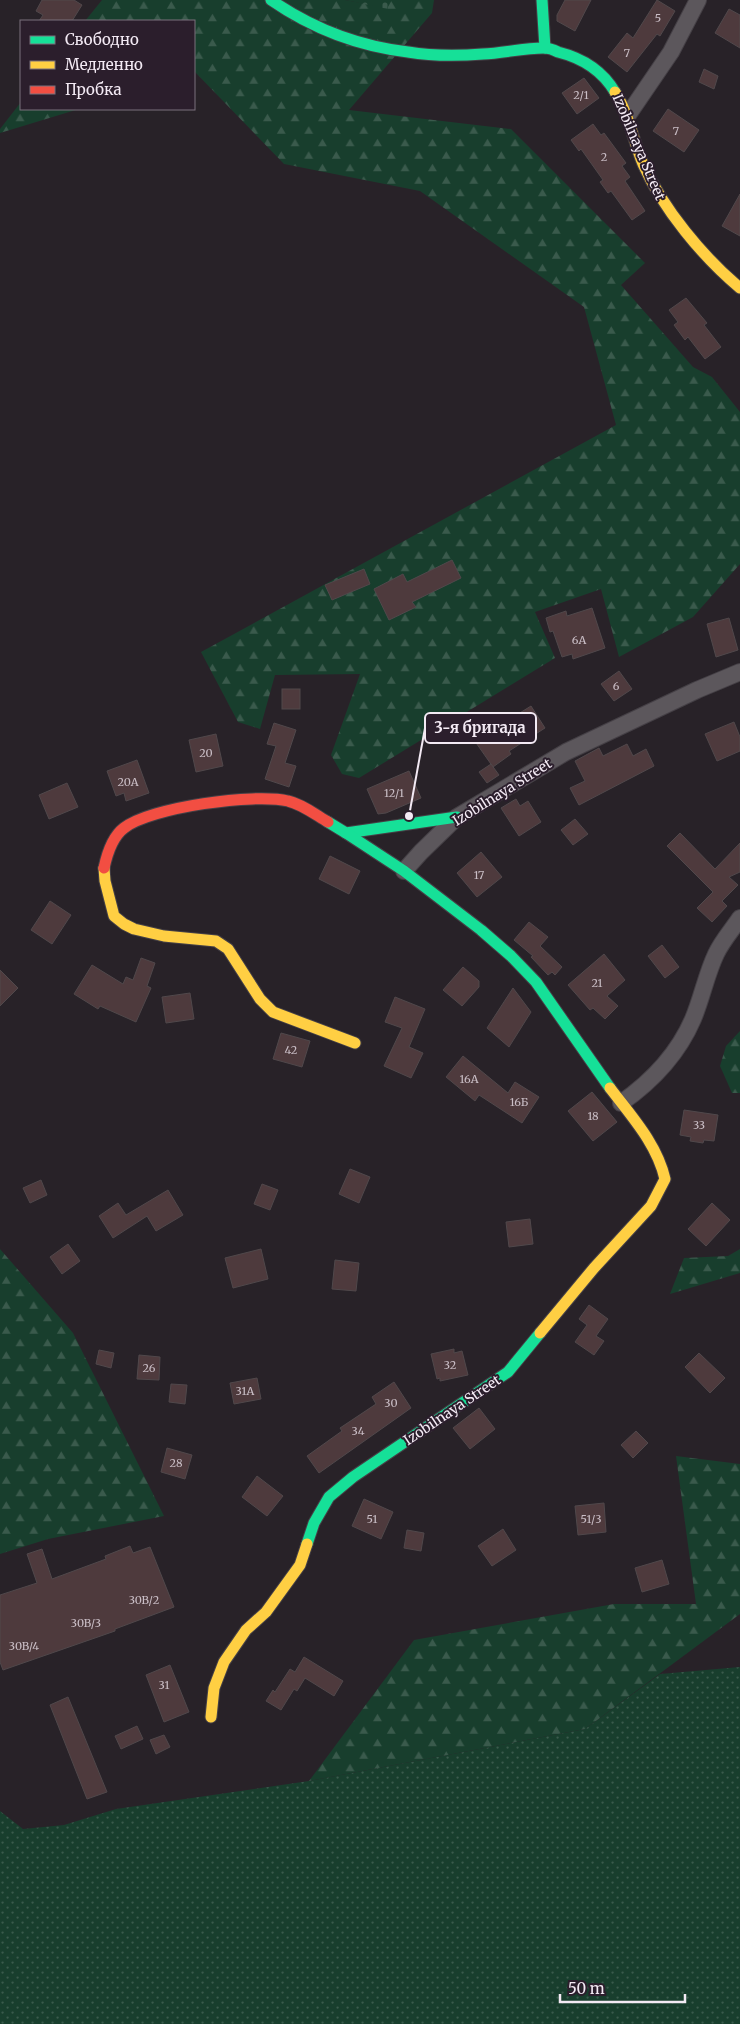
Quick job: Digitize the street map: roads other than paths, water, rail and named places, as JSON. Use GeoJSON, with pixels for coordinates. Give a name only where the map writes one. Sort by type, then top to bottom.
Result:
{"type":"FeatureCollection","features":[{"type":"Feature","properties":{"kind":"street","name":"Izobilnaya Street"},"geometry":{"type":"LineString","coordinates":[[271,0],[299,20],[361,44],[390,50],[457,55],[545,48],[560,51],[589,64],[612,84],[628,115],[644,166],[665,206],[689,237],[740,288]]}},
{"type":"Feature","properties":{"kind":"street"},"geometry":{"type":"LineString","coordinates":[[542,0],[545,48]]}},
{"type":"Feature","properties":{"kind":"street"},"geometry":{"type":"LineString","coordinates":[[628,115],[671,52],[698,0]]}},
{"type":"Feature","properties":{"kind":"street","name":"Izobilnaya Street"},"geometry":{"type":"LineString","coordinates":[[211,1717],[214,1688],[224,1662],[240,1638],[266,1612],[300,1565],[314,1523],[329,1497],[353,1477],[508,1372],[594,1268],[651,1206],[665,1179],[661,1162],[647,1137],[530,975],[481,930],[404,871],[420,852],[457,817],[566,752],[740,672]]}},
{"type":"Feature","properties":{"kind":"street"},"geometry":{"type":"LineString","coordinates":[[355,1043],[273,1012],[260,999],[228,949],[216,941],[164,936],[134,930],[124,924],[114,916],[105,881],[104,867],[113,840],[122,829],[131,823],[158,812],[189,806],[278,798],[303,807],[404,871]]}},
{"type":"Feature","properties":{"kind":"street"},"geometry":{"type":"LineString","coordinates":[[346,833],[457,817]]}},
{"type":"Feature","properties":{"kind":"street"},"geometry":{"type":"LineString","coordinates":[[621,1103],[640,1090],[664,1065],[681,1041],[692,1021],[716,953],[740,918]]}},
{"type":"Feature","properties":{"kind":"place","name":"3-я бригада"},"geometry":{"type":"Point","coordinates":[409,816]}}]}
